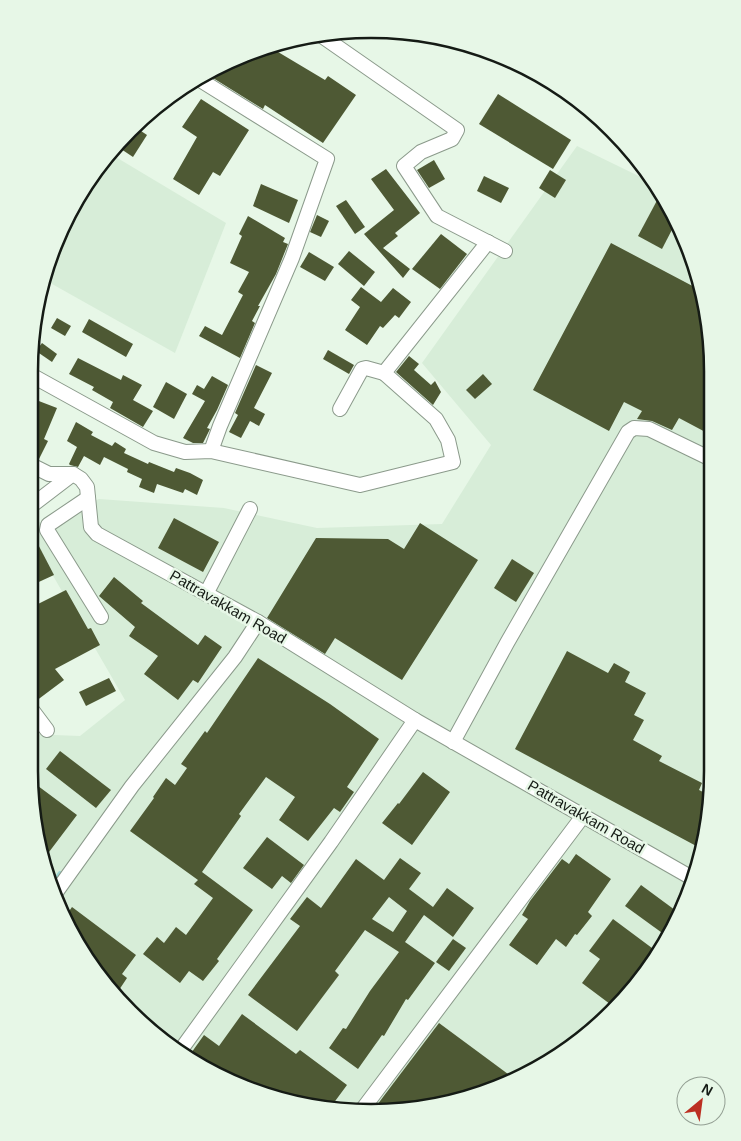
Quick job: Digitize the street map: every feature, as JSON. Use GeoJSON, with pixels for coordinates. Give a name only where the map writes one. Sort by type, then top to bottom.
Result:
{"type":"FeatureCollection","features":[{"type":"Feature","properties":{"kind":"street"},"geometry":{"type":"LineString","coordinates":[[328,40],[457,130],[452,140],[421,152],[404,166],[437,216],[505,251]]}},
{"type":"Feature","properties":{"kind":"street"},"geometry":{"type":"LineString","coordinates":[[204,82],[327,159],[292,258],[211,451]]}},
{"type":"Feature","properties":{"kind":"street"},"geometry":{"type":"LineString","coordinates":[[384,373],[488,242]]}},
{"type":"Feature","properties":{"kind":"street"},"geometry":{"type":"LineString","coordinates":[[38,379],[154,443],[185,452],[211,451],[360,485],[453,462],[448,440],[436,419],[384,373],[366,368],[362,369],[340,409]]}},
{"type":"Feature","properties":{"kind":"street"},"geometry":{"type":"LineString","coordinates":[[453,742],[516,626],[628,432],[634,428],[649,429],[704,455]]}},
{"type":"Feature","properties":{"kind":"street"},"geometry":{"type":"LineString","coordinates":[[38,468],[49,474],[73,474]]}},
{"type":"Feature","properties":{"kind":"street"},"geometry":{"type":"LineString","coordinates":[[38,500],[73,474]]}},
{"type":"Feature","properties":{"kind":"street","name":"Pattravakkam Road"},"geometry":{"type":"LineString","coordinates":[[73,474],[81,479],[87,487],[91,527],[97,534],[258,622],[415,720],[687,875]]}},
{"type":"Feature","properties":{"kind":"street"},"geometry":{"type":"LineString","coordinates":[[88,498],[48,524],[47,530],[101,617]]}},
{"type":"Feature","properties":{"kind":"street"},"geometry":{"type":"LineString","coordinates":[[206,594],[250,509]]}},
{"type":"Feature","properties":{"kind":"street"},"geometry":{"type":"LineString","coordinates":[[59,888],[132,786],[235,657],[258,622]]}},
{"type":"Feature","properties":{"kind":"street"},"geometry":{"type":"LineString","coordinates":[[38,718],[47,730]]}},
{"type":"Feature","properties":{"kind":"street"},"geometry":{"type":"LineString","coordinates":[[184,1046],[331,842],[415,720]]}},
{"type":"Feature","properties":{"kind":"street"},"geometry":{"type":"LineString","coordinates":[[367,1104],[583,816]]}},
{"type":"Feature","properties":{"kind":"shaded area"},"geometry":{"type":"Polygon","coordinates":[[[577,146],[642,178],[669,223],[686,263],[701,327],[704,370],[704,770],[701,814],[686,878],[659,937],[621,990],[573,1035],[518,1069],[478,1086],[457,1092],[414,1101],[392,1103],[370,1104],[327,1101],[284,1092],[243,1078],[204,1059],[168,1035],[135,1006],[106,973],[72,918],[55,878],[40,814],[38,734],[80,736],[125,700],[38,550],[38,523],[99,499],[224,508],[317,528],[442,524],[491,445],[422,363],[577,146]]]}},
{"type":"Feature","properties":{"kind":"shaded area"},"geometry":{"type":"Polygon","coordinates":[[[115,157],[226,223],[175,353],[49,282],[55,263],[72,223],[94,185],[115,157]]]}},
{"type":"Feature","properties":{"kind":"building"},"geometry":{"type":"Polygon","coordinates":[[[277,51],[325,80],[328,76],[356,95],[323,143],[265,105],[263,109],[212,78],[243,63],[277,51]]]}},
{"type":"Feature","properties":{"kind":"building"},"geometry":{"type":"Polygon","coordinates":[[[498,94],[571,140],[553,169],[479,124],[498,94]]]}},
{"type":"Feature","properties":{"kind":"building"},"geometry":{"type":"Polygon","coordinates":[[[201,99],[249,130],[220,176],[213,172],[199,195],[173,179],[197,137],[182,127],[201,99]]]}},
{"type":"Feature","properties":{"kind":"building"},"geometry":{"type":"Polygon","coordinates":[[[140,130],[147,135],[133,157],[122,149],[140,130]]]}},
{"type":"Feature","properties":{"kind":"building"},"geometry":{"type":"Polygon","coordinates":[[[434,160],[445,179],[429,188],[417,170],[434,160]]]}},
{"type":"Feature","properties":{"kind":"building"},"geometry":{"type":"Polygon","coordinates":[[[386,169],[420,213],[395,233],[398,236],[383,248],[410,269],[403,278],[364,234],[394,210],[371,179],[386,169]]]}},
{"type":"Feature","properties":{"kind":"building"},"geometry":{"type":"Polygon","coordinates":[[[550,170],[566,180],[555,198],[539,188],[550,170]]]}},
{"type":"Feature","properties":{"kind":"building"},"geometry":{"type":"Polygon","coordinates":[[[484,176],[509,188],[501,203],[477,191],[484,176]]]}},
{"type":"Feature","properties":{"kind":"building"},"geometry":{"type":"Polygon","coordinates":[[[261,184],[298,200],[289,223],[253,206],[261,184]]]}},
{"type":"Feature","properties":{"kind":"building"},"geometry":{"type":"Polygon","coordinates":[[[346,200],[365,227],[355,234],[336,206],[346,200]]]}},
{"type":"Feature","properties":{"kind":"building"},"geometry":{"type":"Polygon","coordinates":[[[657,201],[672,230],[662,249],[638,236],[657,201]]]}},
{"type":"Feature","properties":{"kind":"building"},"geometry":{"type":"Polygon","coordinates":[[[317,215],[329,221],[321,237],[310,232],[317,215]]]}},
{"type":"Feature","properties":{"kind":"building"},"geometry":{"type":"Polygon","coordinates":[[[248,216],[285,238],[283,242],[288,244],[276,274],[258,306],[260,306],[252,321],[255,323],[240,358],[199,336],[205,326],[222,335],[243,295],[238,292],[249,272],[230,263],[242,236],[239,234],[248,216]]]}},
{"type":"Feature","properties":{"kind":"building"},"geometry":{"type":"Polygon","coordinates":[[[441,234],[467,254],[440,289],[412,269],[441,234]]]}},
{"type":"Feature","properties":{"kind":"building"},"geometry":{"type":"Polygon","coordinates":[[[611,243],[692,286],[701,327],[703,349],[704,431],[679,418],[672,430],[652,421],[637,419],[642,411],[624,402],[609,431],[533,390],[611,243]]]}},
{"type":"Feature","properties":{"kind":"building"},"geometry":{"type":"Polygon","coordinates":[[[349,251],[375,272],[364,286],[338,264],[349,251]]]}},
{"type":"Feature","properties":{"kind":"building"},"geometry":{"type":"Polygon","coordinates":[[[309,252],[334,267],[325,281],[300,267],[309,252]]]}},
{"type":"Feature","properties":{"kind":"building"},"geometry":{"type":"Polygon","coordinates":[[[361,287],[381,302],[393,288],[411,302],[399,318],[395,315],[383,328],[380,326],[367,345],[345,330],[360,307],[351,300],[361,287]]]}},
{"type":"Feature","properties":{"kind":"building"},"geometry":{"type":"Polygon","coordinates":[[[57,318],[71,326],[65,336],[51,328],[57,318]]]}},
{"type":"Feature","properties":{"kind":"building"},"geometry":{"type":"Polygon","coordinates":[[[89,319],[133,344],[126,357],[82,332],[89,319]]]}},
{"type":"Feature","properties":{"kind":"building"},"geometry":{"type":"Polygon","coordinates":[[[42,343],[57,354],[52,362],[38,352],[38,348],[42,343]]]}},
{"type":"Feature","properties":{"kind":"building"},"geometry":{"type":"Polygon","coordinates":[[[328,350],[354,365],[349,374],[323,359],[328,350]]]}},
{"type":"Feature","properties":{"kind":"building"},"geometry":{"type":"Polygon","coordinates":[[[409,356],[419,364],[414,370],[431,385],[435,381],[441,392],[433,405],[396,372],[409,356]]]}},
{"type":"Feature","properties":{"kind":"building"},"geometry":{"type":"Polygon","coordinates":[[[78,358],[121,380],[123,375],[142,385],[133,400],[153,411],[143,427],[110,408],[113,402],[92,390],[94,387],[69,374],[78,358]]]}},
{"type":"Feature","properties":{"kind":"building"},"geometry":{"type":"Polygon","coordinates":[[[256,365],[272,373],[254,408],[265,414],[259,426],[250,421],[241,438],[229,432],[238,415],[235,413],[256,365]]]}},
{"type":"Feature","properties":{"kind":"building"},"geometry":{"type":"Polygon","coordinates":[[[483,374],[492,384],[475,399],[466,390],[483,374]]]}},
{"type":"Feature","properties":{"kind":"building"},"geometry":{"type":"Polygon","coordinates":[[[212,376],[228,385],[207,428],[210,429],[203,443],[193,443],[183,438],[205,401],[192,394],[197,385],[204,389],[212,376]]]}},
{"type":"Feature","properties":{"kind":"building"},"geometry":{"type":"Polygon","coordinates":[[[166,382],[187,394],[174,419],[153,407],[166,382]]]}},
{"type":"Feature","properties":{"kind":"building"},"geometry":{"type":"Polygon","coordinates":[[[38,401],[57,408],[44,439],[48,441],[39,459],[38,401]]]}},
{"type":"Feature","properties":{"kind":"building"},"geometry":{"type":"Polygon","coordinates":[[[76,422],[93,432],[91,435],[112,446],[115,442],[126,449],[124,453],[148,464],[149,462],[174,472],[176,468],[203,480],[197,495],[185,489],[183,493],[157,484],[154,493],[139,487],[142,479],[127,472],[128,469],[104,457],[100,465],[84,456],[78,467],[70,465],[77,447],[67,441],[76,422]]]}},
{"type":"Feature","properties":{"kind":"building"},"geometry":{"type":"Polygon","coordinates":[[[174,518],[219,542],[203,572],[158,548],[174,518]]]}},
{"type":"Feature","properties":{"kind":"building"},"geometry":{"type":"Polygon","coordinates":[[[420,523],[478,560],[402,680],[335,638],[325,654],[267,618],[316,538],[388,539],[404,549],[420,523]]]}},
{"type":"Feature","properties":{"kind":"building"},"geometry":{"type":"Polygon","coordinates":[[[38,544],[54,575],[38,582],[38,544]]]}},
{"type":"Feature","properties":{"kind":"building"},"geometry":{"type":"Polygon","coordinates":[[[512,559],[534,573],[516,602],[494,588],[512,559]]]}},
{"type":"Feature","properties":{"kind":"building"},"geometry":{"type":"Polygon","coordinates":[[[114,577],[143,601],[141,603],[198,645],[205,635],[222,647],[198,683],[193,680],[178,700],[144,674],[158,656],[129,636],[135,627],[99,596],[114,577]]]}},
{"type":"Feature","properties":{"kind":"building"},"geometry":{"type":"Polygon","coordinates":[[[66,590],[88,629],[91,628],[100,645],[55,669],[64,680],[38,700],[38,604],[66,590]]]}},
{"type":"Feature","properties":{"kind":"building"},"geometry":{"type":"Polygon","coordinates":[[[567,651],[608,673],[614,663],[630,672],[625,682],[646,693],[634,715],[644,720],[633,740],[662,756],[659,761],[702,783],[699,790],[703,792],[701,814],[695,845],[515,749],[567,651]]]}},
{"type":"Feature","properties":{"kind":"building"},"geometry":{"type":"Polygon","coordinates":[[[258,658],[330,704],[379,739],[347,787],[354,792],[340,812],[334,808],[308,841],[279,820],[295,797],[266,777],[239,814],[241,816],[202,872],[253,910],[217,959],[219,961],[203,981],[189,971],[180,983],[143,954],[157,937],[164,943],[176,927],[186,935],[213,898],[194,884],[198,880],[130,831],[166,778],[175,785],[187,768],[181,764],[205,731],[207,733],[258,658]]]}},
{"type":"Feature","properties":{"kind":"building"},"geometry":{"type":"Polygon","coordinates":[[[109,678],[116,691],[86,706],[79,692],[109,678]]]}},
{"type":"Feature","properties":{"kind":"building"},"geometry":{"type":"Polygon","coordinates":[[[60,751],[111,790],[96,808],[46,769],[60,751]]]}},
{"type":"Feature","properties":{"kind":"building"},"geometry":{"type":"Polygon","coordinates":[[[423,772],[450,792],[412,845],[382,823],[423,772]]]}},
{"type":"Feature","properties":{"kind":"building"},"geometry":{"type":"Polygon","coordinates":[[[38,786],[77,815],[48,853],[40,814],[38,786]]]}},
{"type":"Feature","properties":{"kind":"building"},"geometry":{"type":"Polygon","coordinates":[[[267,837],[304,865],[291,883],[282,876],[272,889],[243,868],[267,837]]]}},
{"type":"Feature","properties":{"kind":"building"},"geometry":{"type":"Polygon","coordinates":[[[576,854],[611,879],[588,912],[592,916],[577,935],[575,934],[566,947],[556,939],[537,965],[509,945],[528,919],[522,915],[530,901],[562,859],[569,864],[576,854]]]}},
{"type":"Feature","properties":{"kind":"building"},"geometry":{"type":"Polygon","coordinates":[[[400,858],[421,873],[409,889],[433,907],[447,888],[474,908],[453,937],[424,915],[405,942],[435,963],[408,1000],[406,999],[384,1036],[382,1035],[358,1069],[329,1048],[343,1028],[346,1029],[370,991],[399,952],[365,930],[335,971],[339,975],[297,1031],[248,995],[300,926],[290,919],[307,897],[321,908],[356,859],[384,880],[400,858]],[[389,897],[372,919],[393,932],[407,911],[389,897]]]}},
{"type":"Feature","properties":{"kind":"building"},"geometry":{"type":"Polygon","coordinates":[[[641,885],[673,909],[661,932],[625,906],[641,885]]]}},
{"type":"Feature","properties":{"kind":"building"},"geometry":{"type":"Polygon","coordinates":[[[72,907],[136,955],[122,974],[127,978],[119,989],[94,956],[69,911],[72,907]]]}},
{"type":"Feature","properties":{"kind":"building"},"geometry":{"type":"Polygon","coordinates":[[[613,919],[652,948],[635,973],[609,1003],[582,983],[600,959],[589,951],[613,919]]]}},
{"type":"Feature","properties":{"kind":"building"},"geometry":{"type":"Polygon","coordinates":[[[453,939],[466,948],[449,971],[436,962],[453,939]]]}},
{"type":"Feature","properties":{"kind":"building"},"geometry":{"type":"Polygon","coordinates":[[[242,1014],[296,1054],[300,1050],[347,1085],[335,1102],[306,1097],[263,1086],[223,1069],[192,1052],[204,1035],[219,1046],[242,1014]]]}},
{"type":"Feature","properties":{"kind":"building"},"geometry":{"type":"Polygon","coordinates":[[[439,1023],[508,1074],[478,1086],[457,1092],[414,1101],[378,1104],[439,1023]]]}},
{"type":"Feature","properties":{"kind":"waterway"},"geometry":{"type":"LineString","coordinates":[[56,879],[60,873]]}}]}
